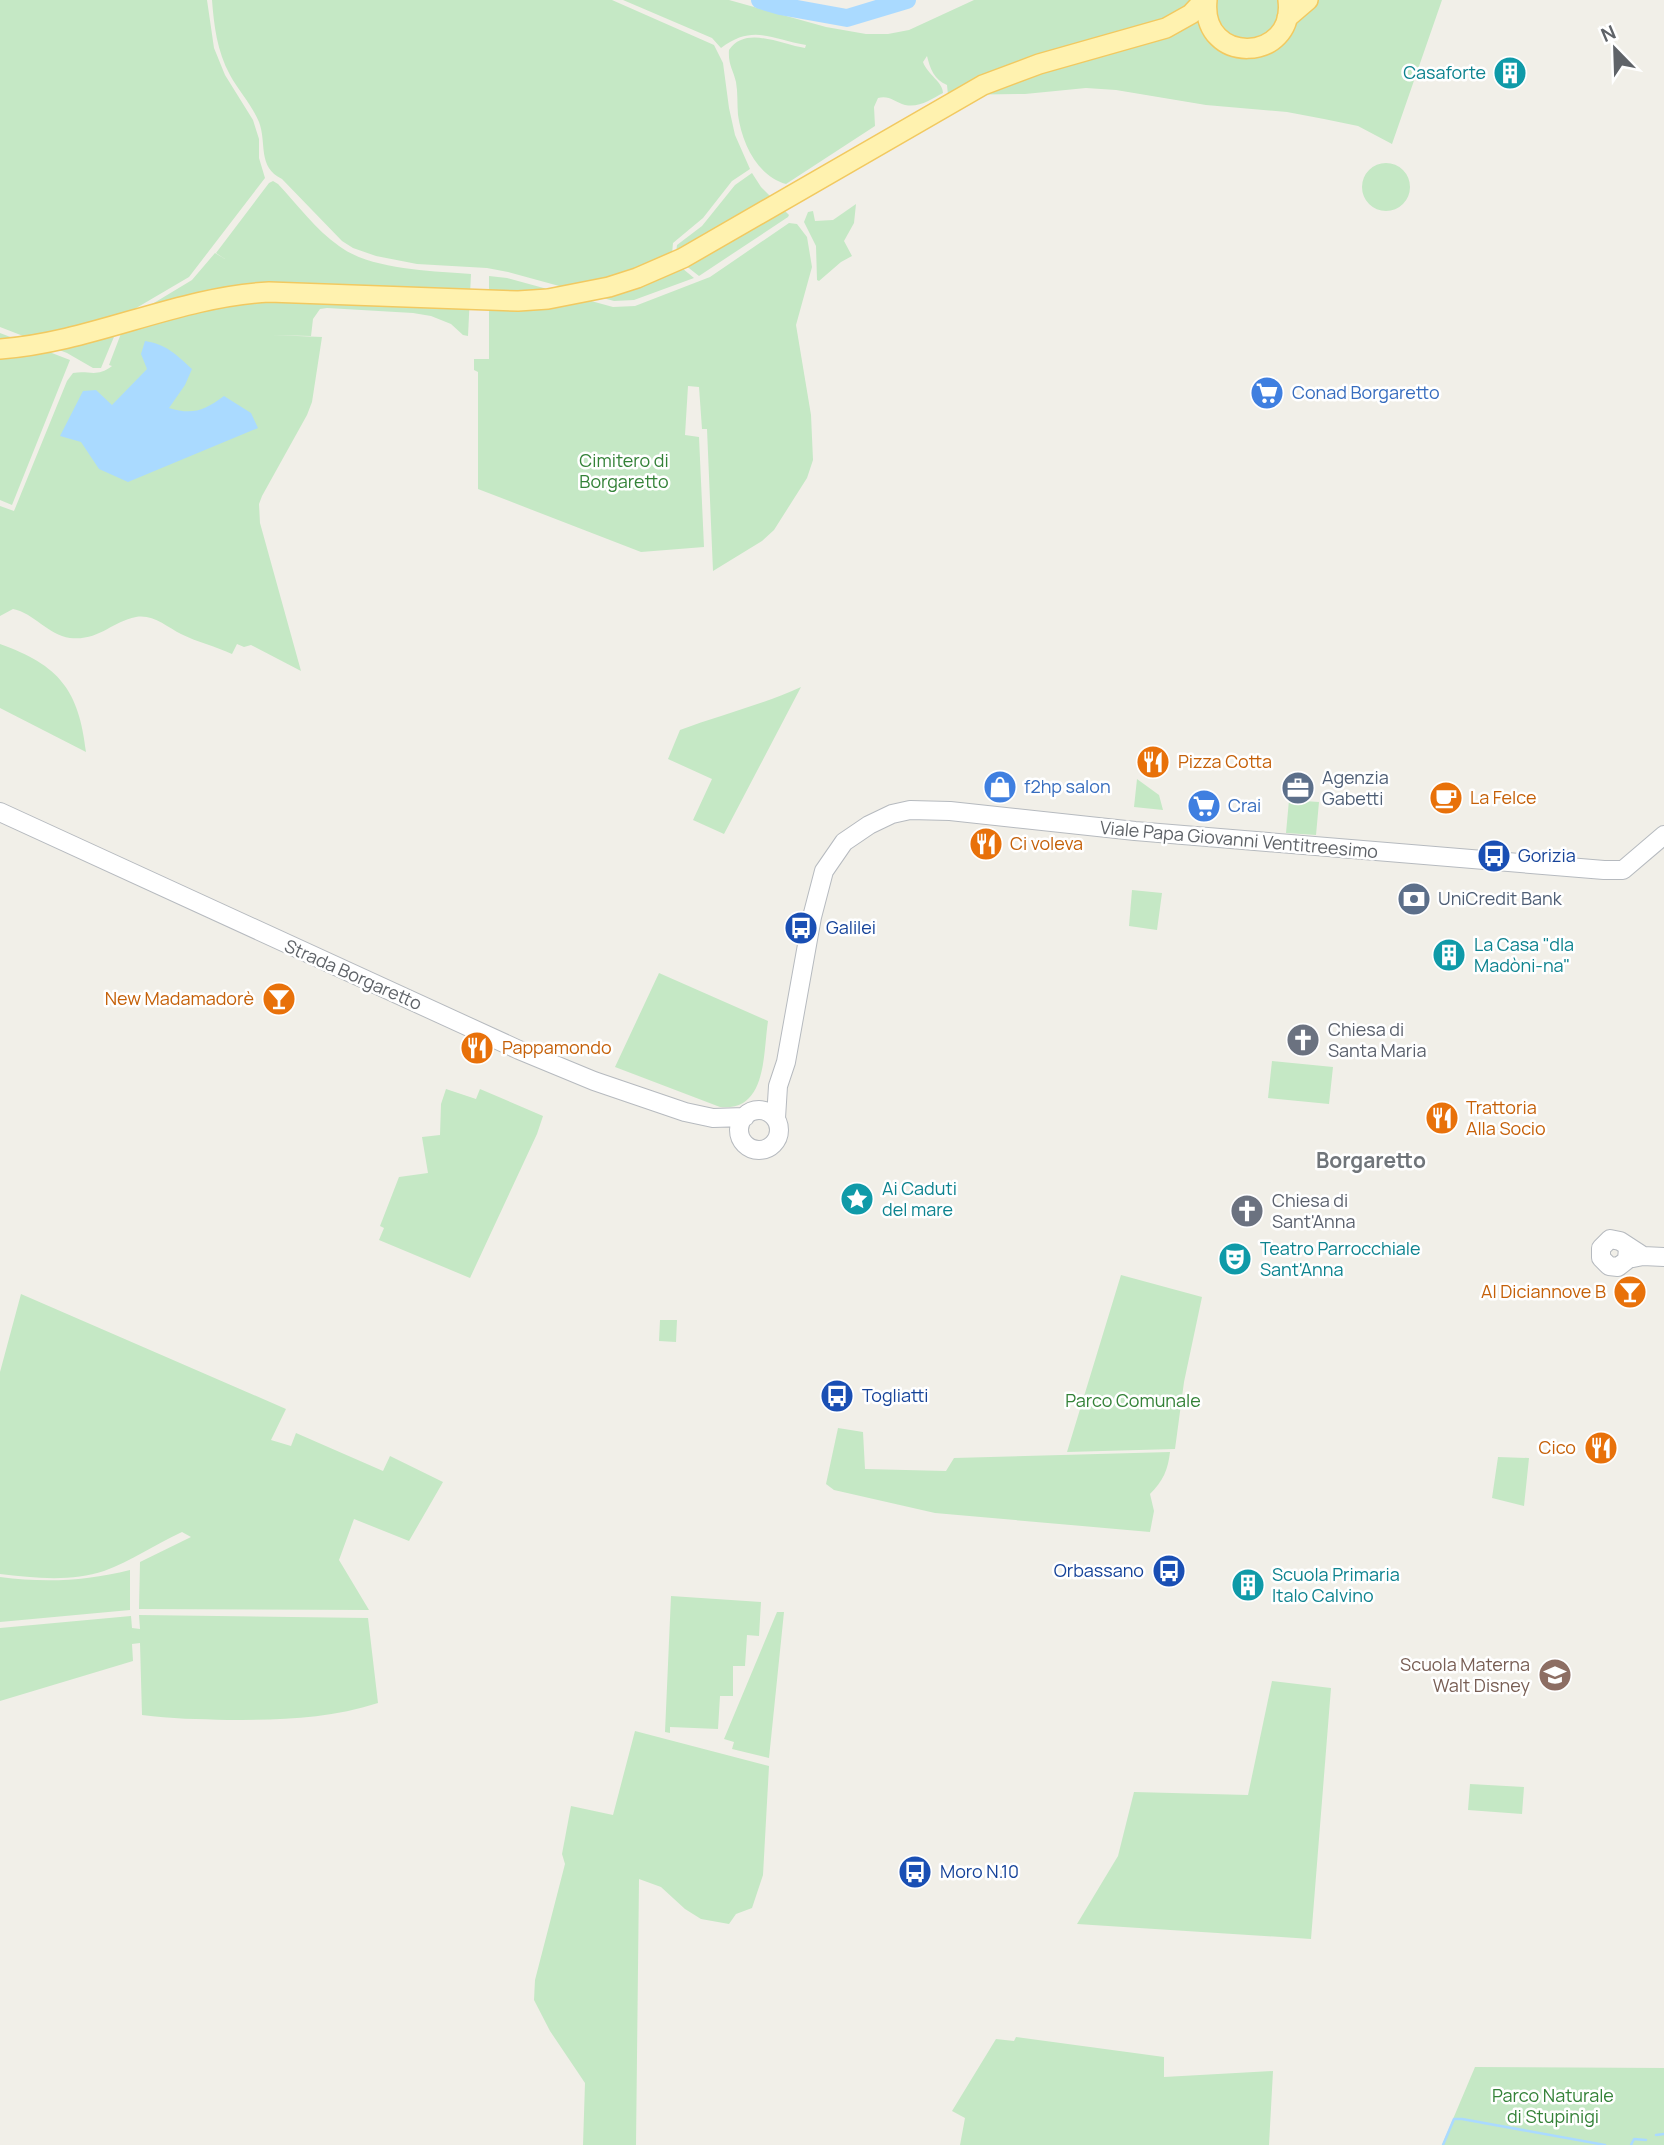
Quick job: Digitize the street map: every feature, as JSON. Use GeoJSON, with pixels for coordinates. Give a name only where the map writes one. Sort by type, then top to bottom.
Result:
{"type":"FeatureCollection","features":[{"type":"Feature","properties":{"kind":"main road"},"geometry":{"type":"LineString","coordinates":[[1166,29],[1191,14],[1205,0]]}},
{"type":"Feature","properties":{"kind":"main road"},"geometry":{"type":"LineString","coordinates":[[1205,0],[1208,21],[1218,38]]}},
{"type":"Feature","properties":{"kind":"main road"},"geometry":{"type":"LineString","coordinates":[[0,349],[72,338],[201,300],[248,293],[518,301],[577,295],[609,287],[684,258],[983,85],[1039,64],[1166,29],[1193,29],[1240,49],[1256,48],[1280,34],[1288,9],[1308,0]]}},
{"type":"Feature","properties":{"kind":"street","name":"Viale Papa Giovanni Ventitreesimo"},"geometry":{"type":"LineString","coordinates":[[776,1118],[778,1086],[786,1062],[812,916],[824,871],[844,842],[892,814],[910,810],[950,811],[1135,831],[1604,870],[1623,870],[1664,835]]}},
{"type":"Feature","properties":{"kind":"street","name":"Strada Borgaretto"},"geometry":{"type":"LineString","coordinates":[[0,812],[519,1050],[594,1081],[685,1112],[713,1118],[747,1120]]}},
{"type":"Feature","properties":{"kind":"street","name":"Viale Papa Giovanni Ventitreesimo"},"geometry":{"type":"LineString","coordinates":[[747,1120],[778,1086]]}},
{"type":"Feature","properties":{"kind":"street"},"geometry":{"type":"LineString","coordinates":[[767,1112],[776,1118],[779,1135],[774,1144],[757,1150],[748,1146],[747,1120],[767,1112]]}},
{"type":"Feature","properties":{"kind":"street"},"geometry":{"type":"LineString","coordinates":[[1632,1254],[1664,1256]]}},
{"type":"Feature","properties":{"kind":"green space"},"geometry":{"type":"Polygon","coordinates":[[[0,0],[207,0],[214,48],[225,75],[253,120],[259,139],[259,158],[265,178],[189,277],[126,314],[101,368],[93,368],[67,353],[0,327],[0,0]]]}},
{"type":"Feature","properties":{"kind":"green space"},"geometry":{"type":"Polygon","coordinates":[[[212,0],[612,0],[714,45],[723,63],[735,135],[750,169],[732,181],[703,218],[673,243],[672,254],[694,278],[634,300],[614,301],[487,268],[417,264],[376,256],[342,241],[269,168],[259,122],[222,57],[212,0]]]}},
{"type":"Feature","properties":{"kind":"green space"},"geometry":{"type":"Polygon","coordinates":[[[623,0],[729,0],[826,27],[866,34],[888,34],[909,30],[974,0],[1442,0],[1392,144],[1358,126],[1324,119],[1287,112],[1206,105],[1116,90],[1086,88],[1025,94],[948,95],[947,85],[936,77],[927,56],[923,62],[943,93],[916,105],[905,105],[885,97],[878,98],[874,107],[875,126],[786,184],[767,174],[747,147],[738,115],[737,86],[729,50],[736,43],[754,38],[765,38],[805,48],[806,45],[753,35],[732,41],[721,48],[712,38],[623,0]]]}},
{"type":"Feature","properties":{"kind":"green space"},"geometry":{"type":"Polygon","coordinates":[[[1386,163],[1403,170],[1410,187],[1403,204],[1386,211],[1369,204],[1362,187],[1369,170],[1386,163]]]}},
{"type":"Feature","properties":{"kind":"green space"},"geometry":{"type":"Polygon","coordinates":[[[752,173],[788,217],[699,276],[685,265],[676,253],[677,245],[702,226],[735,185],[752,173]]]}},
{"type":"Feature","properties":{"kind":"green space"},"geometry":{"type":"Polygon","coordinates":[[[273,181],[322,232],[352,254],[402,268],[471,274],[468,336],[451,324],[431,316],[327,308],[320,309],[313,319],[311,336],[272,335],[322,337],[312,402],[259,504],[260,523],[301,671],[251,645],[244,647],[237,644],[232,654],[187,637],[148,617],[127,619],[89,637],[70,638],[48,629],[21,611],[13,609],[0,616],[0,506],[14,511],[67,381],[73,373],[97,373],[112,366],[109,365],[129,318],[192,280],[215,253],[225,259],[216,253],[273,181]]]}},
{"type":"Feature","properties":{"kind":"green space"},"geometry":{"type":"Polygon","coordinates":[[[856,204],[854,223],[844,241],[852,256],[819,281],[816,246],[804,222],[808,212],[813,211],[815,221],[833,220],[856,204]]]}},
{"type":"Feature","properties":{"kind":"green space","name":"Cimitero di Borgaretto"},"geometry":{"type":"Polygon","coordinates":[[[789,223],[797,224],[807,237],[812,267],[796,325],[811,415],[813,460],[807,478],[774,530],[762,541],[713,571],[707,429],[702,429],[699,387],[688,386],[685,435],[699,437],[704,547],[641,552],[478,489],[478,372],[474,370],[474,359],[489,359],[489,276],[507,278],[613,307],[635,306],[710,277],[789,223]]]}},
{"type":"Feature","properties":{"kind":"green space"},"geometry":{"type":"Polygon","coordinates":[[[0,333],[70,360],[12,505],[0,500],[0,333]]]}},
{"type":"Feature","properties":{"kind":"green space"},"geometry":{"type":"Polygon","coordinates":[[[0,644],[37,661],[62,683],[78,712],[86,752],[0,708],[0,644]]]}},
{"type":"Feature","properties":{"kind":"green space"},"geometry":{"type":"Polygon","coordinates":[[[801,687],[724,834],[693,820],[712,779],[668,759],[680,730],[801,687]]]}},
{"type":"Feature","properties":{"kind":"green space"},"geometry":{"type":"Polygon","coordinates":[[[1137,779],[1159,795],[1163,810],[1134,807],[1137,779]]]}},
{"type":"Feature","properties":{"kind":"green space"},"geometry":{"type":"Polygon","coordinates":[[[1289,800],[1319,802],[1316,835],[1286,833],[1289,800]]]}},
{"type":"Feature","properties":{"kind":"green space"},"geometry":{"type":"Polygon","coordinates":[[[1132,890],[1162,893],[1157,930],[1129,926],[1132,890]]]}},
{"type":"Feature","properties":{"kind":"green space"},"geometry":{"type":"Polygon","coordinates":[[[659,973],[768,1021],[760,1078],[755,1091],[747,1100],[735,1106],[720,1107],[615,1067],[659,973]]]}},
{"type":"Feature","properties":{"kind":"green space"},"geometry":{"type":"Polygon","coordinates":[[[1272,1061],[1333,1067],[1329,1104],[1268,1098],[1272,1061]]]}},
{"type":"Feature","properties":{"kind":"green space"},"geometry":{"type":"Polygon","coordinates":[[[446,1089],[476,1099],[480,1089],[543,1116],[470,1278],[379,1240],[384,1228],[380,1226],[399,1177],[428,1173],[422,1137],[440,1135],[441,1104],[446,1089]]]}},
{"type":"Feature","properties":{"kind":"green space","name":"Parco Comunale"},"geometry":{"type":"Polygon","coordinates":[[[1121,1275],[1202,1297],[1184,1382],[1175,1449],[1067,1452],[1121,1275]]]}},
{"type":"Feature","properties":{"kind":"green space"},"geometry":{"type":"Polygon","coordinates":[[[21,1294],[286,1409],[271,1440],[291,1446],[296,1433],[383,1471],[390,1456],[443,1482],[409,1541],[354,1519],[339,1560],[369,1610],[139,1609],[140,1562],[191,1537],[182,1532],[104,1571],[79,1577],[0,1574],[0,1372],[21,1294]]]}},
{"type":"Feature","properties":{"kind":"green space"},"geometry":{"type":"Polygon","coordinates":[[[660,1320],[677,1320],[676,1342],[659,1341],[660,1320]]]}},
{"type":"Feature","properties":{"kind":"green space"},"geometry":{"type":"Polygon","coordinates":[[[838,1428],[863,1432],[865,1469],[946,1471],[954,1458],[1170,1452],[1164,1475],[1150,1494],[1154,1511],[1150,1532],[935,1513],[834,1490],[826,1484],[838,1428]]]}},
{"type":"Feature","properties":{"kind":"green space"},"geometry":{"type":"Polygon","coordinates":[[[1498,1457],[1529,1458],[1524,1506],[1492,1498],[1498,1457]]]}},
{"type":"Feature","properties":{"kind":"green space"},"geometry":{"type":"Polygon","coordinates":[[[130,1570],[130,1610],[0,1622],[0,1577],[65,1580],[130,1570]]]}},
{"type":"Feature","properties":{"kind":"green space"},"geometry":{"type":"Polygon","coordinates":[[[671,1596],[761,1602],[759,1636],[747,1635],[745,1666],[733,1666],[733,1696],[720,1696],[718,1729],[670,1727],[670,1733],[665,1732],[671,1596]]]}},
{"type":"Feature","properties":{"kind":"green space"},"geometry":{"type":"Polygon","coordinates":[[[777,1612],[784,1612],[769,1758],[732,1749],[734,1742],[724,1739],[777,1612]]]}},
{"type":"Feature","properties":{"kind":"green space"},"geometry":{"type":"Polygon","coordinates":[[[139,1615],[368,1618],[378,1703],[341,1712],[285,1719],[228,1720],[142,1715],[140,1643],[132,1644],[133,1661],[0,1701],[0,1628],[131,1616],[132,1628],[140,1629],[139,1615]]]}},
{"type":"Feature","properties":{"kind":"green space"},"geometry":{"type":"Polygon","coordinates":[[[1272,1681],[1331,1688],[1311,1939],[1077,1924],[1118,1856],[1134,1792],[1248,1795],[1272,1681]]]}},
{"type":"Feature","properties":{"kind":"green space"},"geometry":{"type":"Polygon","coordinates":[[[635,1731],[769,1766],[763,1875],[752,1908],[736,1914],[729,1924],[701,1919],[685,1909],[661,1887],[639,1879],[636,2145],[583,2145],[585,2083],[550,2031],[534,2000],[535,1980],[565,1864],[562,1854],[571,1806],[613,1815],[635,1731]]]}},
{"type":"Feature","properties":{"kind":"green space"},"geometry":{"type":"Polygon","coordinates":[[[1470,1784],[1524,1787],[1522,1814],[1468,1810],[1470,1784]]]}},
{"type":"Feature","properties":{"kind":"green space"},"geometry":{"type":"Polygon","coordinates":[[[1016,2037],[1164,2057],[1164,2077],[1273,2071],[1269,2145],[960,2145],[965,2118],[952,2111],[996,2039],[1014,2041],[1016,2037]]]}},
{"type":"Feature","properties":{"kind":"green space","name":"Parco Naturale di Stupinigi"},"geometry":{"type":"Polygon","coordinates":[[[1475,2067],[1664,2068],[1664,2145],[1442,2145],[1475,2067]]]}},
{"type":"Feature","properties":{"kind":"water"},"geometry":{"type":"Polygon","coordinates":[[[145,341],[165,347],[192,369],[169,408],[198,410],[224,396],[251,413],[258,428],[128,482],[99,469],[81,442],[60,436],[83,391],[96,390],[112,405],[147,369],[141,354],[145,341]]]}},
{"type":"Feature","properties":{"kind":"waterway"},"geometry":{"type":"LineString","coordinates":[[760,0],[847,18],[907,0]]}},
{"type":"Feature","properties":{"kind":"waterway"},"geometry":{"type":"LineString","coordinates":[[1443,2145],[1454,2119],[1605,2145]]}},
{"type":"Feature","properties":{"kind":"waterway"},"geometry":{"type":"LineString","coordinates":[[1656,2135],[1664,2134]]}},
{"type":"Feature","properties":{"kind":"waterway"},"geometry":{"type":"LineString","coordinates":[[1631,2145],[1634,2139],[1646,2140]]}},
{"type":"Feature","properties":{"kind":"place","name":"Casaforte"},"geometry":{"type":"Point","coordinates":[1510,73]}},
{"type":"Feature","properties":{"kind":"place","name":"Conad Borgaretto"},"geometry":{"type":"Point","coordinates":[1267,393]}},
{"type":"Feature","properties":{"kind":"place","name":"Pizza Cotta"},"geometry":{"type":"Point","coordinates":[1153,762]}},
{"type":"Feature","properties":{"kind":"place","name":"f2hp salon"},"geometry":{"type":"Point","coordinates":[1000,787]}},
{"type":"Feature","properties":{"kind":"place","name":"Agenzia Gabetti"},"geometry":{"type":"Point","coordinates":[1298,788]}},
{"type":"Feature","properties":{"kind":"place","name":"La Felce"},"geometry":{"type":"Point","coordinates":[1446,798]}},
{"type":"Feature","properties":{"kind":"place","name":"Crai"},"geometry":{"type":"Point","coordinates":[1204,806]}},
{"type":"Feature","properties":{"kind":"place","name":"Ci voleva"},"geometry":{"type":"Point","coordinates":[986,844]}},
{"type":"Feature","properties":{"kind":"place","name":"Gorizia"},"geometry":{"type":"Point","coordinates":[1494,856]}},
{"type":"Feature","properties":{"kind":"place","name":"UniCredit Bank"},"geometry":{"type":"Point","coordinates":[1414,899]}},
{"type":"Feature","properties":{"kind":"place","name":"Galilei"},"geometry":{"type":"Point","coordinates":[801,928]}},
{"type":"Feature","properties":{"kind":"place","name":"La Casa \"dla Madòni-na\""},"geometry":{"type":"Point","coordinates":[1449,955]}},
{"type":"Feature","properties":{"kind":"place","name":"New Madamadorè"},"geometry":{"type":"Point","coordinates":[279,999]}},
{"type":"Feature","properties":{"kind":"place","name":"Chiesa di Santa Maria"},"geometry":{"type":"Point","coordinates":[1303,1040]}},
{"type":"Feature","properties":{"kind":"place","name":"Pappamondo"},"geometry":{"type":"Point","coordinates":[477,1048]}},
{"type":"Feature","properties":{"kind":"place","name":"Trattoria Alla Socio"},"geometry":{"type":"Point","coordinates":[1442,1118]}},
{"type":"Feature","properties":{"kind":"place","name":"Ai Caduti del mare"},"geometry":{"type":"Point","coordinates":[857,1199]}},
{"type":"Feature","properties":{"kind":"place","name":"Chiesa di Sant'Anna"},"geometry":{"type":"Point","coordinates":[1247,1211]}},
{"type":"Feature","properties":{"kind":"place","name":"Teatro Parrocchiale Sant'Anna"},"geometry":{"type":"Point","coordinates":[1235,1259]}},
{"type":"Feature","properties":{"kind":"place","name":"Al Diciannove B"},"geometry":{"type":"Point","coordinates":[1630,1292]}},
{"type":"Feature","properties":{"kind":"place","name":"Togliatti"},"geometry":{"type":"Point","coordinates":[837,1396]}},
{"type":"Feature","properties":{"kind":"place","name":"Cico"},"geometry":{"type":"Point","coordinates":[1601,1448]}},
{"type":"Feature","properties":{"kind":"place","name":"Orbassano"},"geometry":{"type":"Point","coordinates":[1169,1571]}},
{"type":"Feature","properties":{"kind":"place","name":"Scuola Primaria Italo Calvino"},"geometry":{"type":"Point","coordinates":[1248,1585]}},
{"type":"Feature","properties":{"kind":"place","name":"Scuola Materna Walt Disney"},"geometry":{"type":"Point","coordinates":[1555,1675]}},
{"type":"Feature","properties":{"kind":"place","name":"Moro N.10"},"geometry":{"type":"Point","coordinates":[915,1872]}},
{"type":"Feature","properties":{"kind":"district","name":"Borgaretto"},"geometry":{"type":"Point","coordinates":[1371,1161]}}]}
